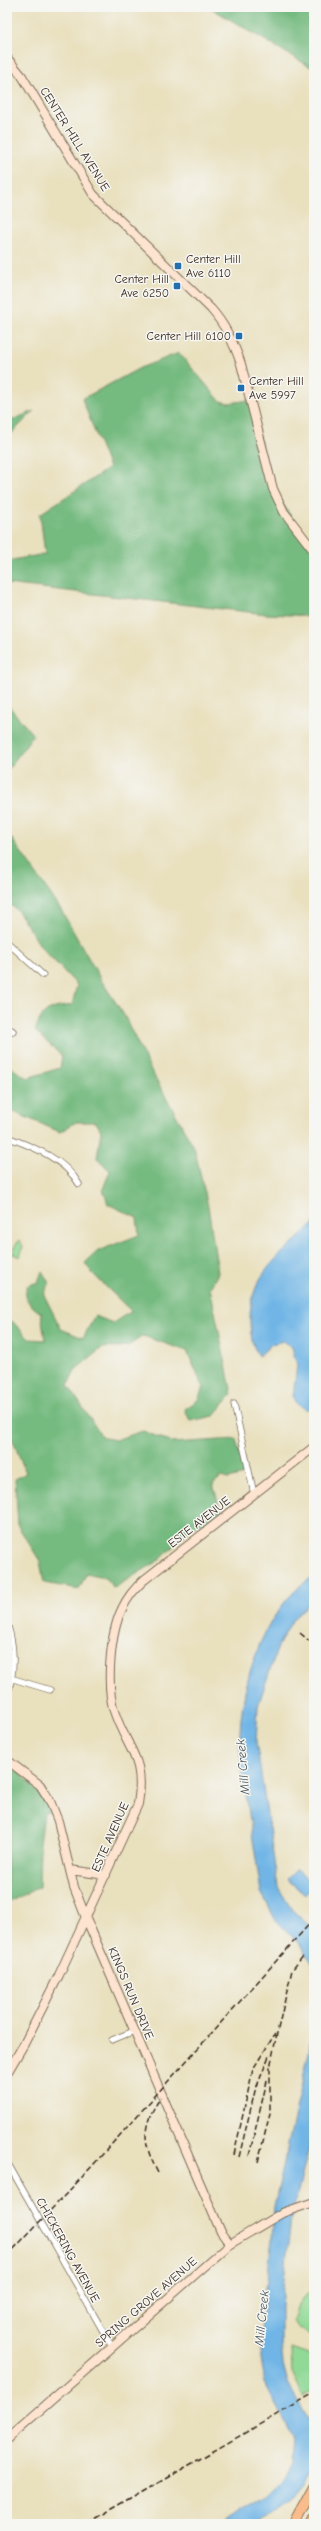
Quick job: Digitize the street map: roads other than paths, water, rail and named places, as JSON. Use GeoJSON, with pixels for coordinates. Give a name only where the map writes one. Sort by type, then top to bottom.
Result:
{"type":"FeatureCollection","features":[{"type":"Feature","properties":{"kind":"highway"},"geometry":{"type":"LineString","coordinates":[[294,2524],[314,2487]]}},
{"type":"Feature","properties":{"kind":"highway"},"geometry":{"type":"LineString","coordinates":[[312,2524],[314,2520]]}},
{"type":"Feature","properties":{"kind":"street","name":"CENTER HILL AVENUE"},"geometry":{"type":"LineString","coordinates":[[7,58],[22,76],[94,194],[211,309],[224,325],[235,346],[241,364],[273,489],[287,517],[314,552]]}},
{"type":"Feature","properties":{"kind":"street"},"geometry":{"type":"LineString","coordinates":[[7,942],[42,975]]}},
{"type":"Feature","properties":{"kind":"street"},"geometry":{"type":"LineString","coordinates":[[7,1027],[13,1031]]}},
{"type":"Feature","properties":{"kind":"street"},"geometry":{"type":"LineString","coordinates":[[7,1137],[56,1160],[75,1176],[79,1184]]}},
{"type":"Feature","properties":{"kind":"street"},"geometry":{"type":"LineString","coordinates":[[234,1404],[254,1494]]}},
{"type":"Feature","properties":{"kind":"street","name":"ESTE AVENUE"},"geometry":{"type":"LineString","coordinates":[[7,2073],[24,2044],[106,1876],[132,1821],[140,1793],[136,1758],[118,1720],[110,1694],[112,1652],[118,1617],[127,1600],[144,1580],[314,1447]]}},
{"type":"Feature","properties":{"kind":"street"},"geometry":{"type":"LineString","coordinates":[[7,1623],[13,1651],[7,1696]]}},
{"type":"Feature","properties":{"kind":"street"},"geometry":{"type":"LineString","coordinates":[[9,1678],[50,1690]]}},
{"type":"Feature","properties":{"kind":"street","name":"KINGS RUN DRIVE"},"geometry":{"type":"LineString","coordinates":[[7,1760],[40,1785],[50,1801],[58,1821],[70,1870],[86,1918],[221,2232],[230,2244]]}},
{"type":"Feature","properties":{"kind":"street"},"geometry":{"type":"LineString","coordinates":[[70,1870],[106,1876]]}},
{"type":"Feature","properties":{"kind":"street"},"geometry":{"type":"LineString","coordinates":[[112,2040],[134,2031]]}},
{"type":"Feature","properties":{"kind":"street","name":"CHICKERING AVENUE"},"geometry":{"type":"LineString","coordinates":[[7,2162],[112,2347]]}},
{"type":"Feature","properties":{"kind":"street","name":"SPRING GROVE AVENUE"},"geometry":{"type":"LineString","coordinates":[[7,2439],[230,2244],[265,2222],[310,2203]]}},
{"type":"Feature","properties":{"kind":"water"},"geometry":{"type":"Polygon","coordinates":[[[314,1223],[314,1405],[307,1410],[296,1404],[293,1397],[297,1365],[292,1347],[283,1341],[272,1344],[259,1356],[253,1344],[250,1322],[251,1304],[255,1290],[262,1277],[270,1265],[314,1223]]]}},
{"type":"Feature","properties":{"kind":"water","name":"Mill Creek"},"geometry":{"type":"Polygon","coordinates":[[[314,1576],[314,1599],[293,1619],[278,1646],[258,1706],[256,1741],[278,1887],[292,1910],[314,1930],[314,1966],[302,1947],[275,1919],[261,1892],[240,1755],[240,1731],[248,1681],[255,1656],[266,1632],[279,1610],[295,1591],[314,1576]]]}},
{"type":"Feature","properties":{"kind":"water"},"geometry":{"type":"Polygon","coordinates":[[[297,1869],[314,1884],[305,1895],[287,1879],[297,1869]]]}},
{"type":"Feature","properties":{"kind":"water"},"geometry":{"type":"Polygon","coordinates":[[[314,2000],[314,2128],[291,2219],[281,2305],[281,2342],[283,2364],[288,2384],[311,2424],[313,2454],[302,2483],[288,2500],[256,2524],[224,2524],[262,2496],[282,2476],[290,2462],[292,2437],[265,2384],[259,2345],[272,2239],[274,2207],[309,2052],[314,2000]]]}},
{"type":"Feature","properties":{"kind":"railway"},"geometry":{"type":"LineString","coordinates":[[300,1633],[314,1645]]}},
{"type":"Feature","properties":{"kind":"railway"},"geometry":{"type":"LineString","coordinates":[[7,2256],[84,2175],[314,1919]]}},
{"type":"Feature","properties":{"kind":"railway"},"geometry":{"type":"LineString","coordinates":[[258,2162],[270,2113],[270,2068],[277,2033],[292,1970],[304,1955]]}},
{"type":"Feature","properties":{"kind":"railway"},"geometry":{"type":"LineString","coordinates":[[234,2155],[253,2069],[275,2034]]}},
{"type":"Feature","properties":{"kind":"railway"},"geometry":{"type":"LineString","coordinates":[[239,2157],[255,2091],[269,2056]]}},
{"type":"Feature","properties":{"kind":"railway"},"geometry":{"type":"LineString","coordinates":[[249,2156],[267,2081]]}},
{"type":"Feature","properties":{"kind":"railway"},"geometry":{"type":"LineString","coordinates":[[158,2173],[149,2152],[146,2134],[147,2126],[154,2107],[161,2097]]}},
{"type":"Feature","properties":{"kind":"railway"},"geometry":{"type":"LineString","coordinates":[[87,2524],[314,2393]]}},
{"type":"Feature","properties":{"kind":"place","name":"Center Hill Ave 6110"},"geometry":{"type":"Point","coordinates":[178,266]}},
{"type":"Feature","properties":{"kind":"place","name":"Center Hill Ave 6250"},"geometry":{"type":"Point","coordinates":[177,286]}},
{"type":"Feature","properties":{"kind":"place","name":"Center Hill 6100"},"geometry":{"type":"Point","coordinates":[239,336]}},
{"type":"Feature","properties":{"kind":"place","name":"Center Hill Ave 5997"},"geometry":{"type":"Point","coordinates":[241,388]}}]}
